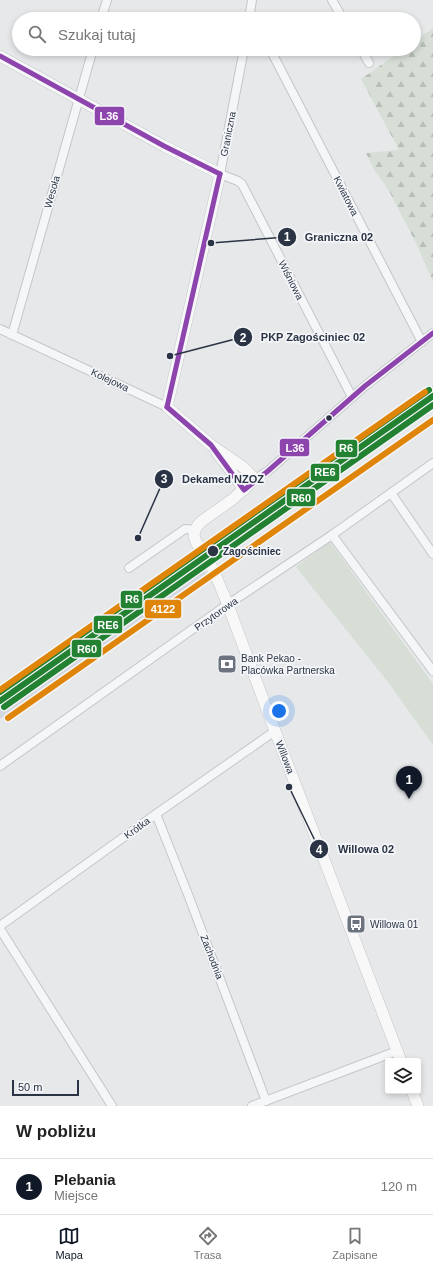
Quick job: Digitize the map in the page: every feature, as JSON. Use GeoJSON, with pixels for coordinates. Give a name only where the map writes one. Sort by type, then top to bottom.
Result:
{"type":"FeatureCollection","features":[{"type":"Feature","properties":{"kind":"street"},"geometry":{"type":"LineString","coordinates":[[103,12],[107,0]]}},
{"type":"Feature","properties":{"kind":"street"},"geometry":{"type":"LineString","coordinates":[[250,12],[252,0]]}},
{"type":"Feature","properties":{"kind":"street"},"geometry":{"type":"LineString","coordinates":[[332,0],[339,12]]}},
{"type":"Feature","properties":{"kind":"street"},"geometry":{"type":"LineString","coordinates":[[0,56],[164,146],[220,174]]}},
{"type":"Feature","properties":{"kind":"street","name":"Wesoła"},"geometry":{"type":"LineString","coordinates":[[12,335],[91,56]]}},
{"type":"Feature","properties":{"kind":"street","name":"Graniczna"},"geometry":{"type":"LineString","coordinates":[[167,407],[220,174],[243,56]]}},
{"type":"Feature","properties":{"kind":"street","name":"Kwiatowa"},"geometry":{"type":"LineString","coordinates":[[274,56],[422,342]]}},
{"type":"Feature","properties":{"kind":"street"},"geometry":{"type":"LineString","coordinates":[[364,56],[369,63]]}},
{"type":"Feature","properties":{"kind":"street","name":"Wiśniowa"},"geometry":{"type":"LineString","coordinates":[[220,174],[242,184],[352,397]]}},
{"type":"Feature","properties":{"kind":"street","name":"Kolejowa"},"geometry":{"type":"LineString","coordinates":[[0,329],[167,407],[210,445],[243,467],[256,479]]}},
{"type":"Feature","properties":{"kind":"street"},"geometry":{"type":"LineString","coordinates":[[129,568],[185,529],[195,530],[202,521],[268,471],[352,397],[433,333]]}},
{"type":"Feature","properties":{"kind":"street","name":"Kolejowa"},"geometry":{"type":"LineString","coordinates":[[210,445],[244,490]]}},
{"type":"Feature","properties":{"kind":"street","name":"Przytorowa"},"geometry":{"type":"LineString","coordinates":[[0,766],[228,605],[432,465]]}},
{"type":"Feature","properties":{"kind":"street"},"geometry":{"type":"LineString","coordinates":[[391,493],[433,554]]}},
{"type":"Feature","properties":{"kind":"street","name":"Willowa"},"geometry":{"type":"LineString","coordinates":[[195,530],[194,536],[196,542],[213,569],[228,605],[399,1056]]}},
{"type":"Feature","properties":{"kind":"street"},"geometry":{"type":"LineString","coordinates":[[332,535],[433,671]]}},
{"type":"Feature","properties":{"kind":"street","name":"Krótka"},"geometry":{"type":"LineString","coordinates":[[0,928],[156,814],[275,731]]}},
{"type":"Feature","properties":{"kind":"street","name":"Zachodnia"},"geometry":{"type":"LineString","coordinates":[[156,814],[266,1101]]}},
{"type":"Feature","properties":{"kind":"street"},"geometry":{"type":"LineString","coordinates":[[0,928],[112,1106]]}},
{"type":"Feature","properties":{"kind":"street"},"geometry":{"type":"LineString","coordinates":[[252,1106],[399,1056]]}},
{"type":"Feature","properties":{"kind":"street"},"geometry":{"type":"LineString","coordinates":[[413,1094],[418,1106]]}},
{"type":"Feature","properties":{"kind":"shaded area"},"geometry":{"type":"Polygon","coordinates":[[[433,385],[433,410],[217,560],[208,544],[207,539],[215,538],[230,528],[256,510],[254,507],[266,499],[268,501],[433,385]]]}},
{"type":"Feature","properties":{"kind":"shaded area"},"geometry":{"type":"Polygon","coordinates":[[[198,558],[209,578],[194,583],[155,610],[157,612],[145,621],[143,618],[0,719],[0,694],[176,569],[182,570],[198,558]]]}},
{"type":"Feature","properties":{"kind":"green space"},"geometry":{"type":"Polygon","coordinates":[[[433,28],[433,282],[417,245],[388,189],[375,171],[366,153],[399,150],[361,79],[394,56],[421,56],[421,37],[433,28]]]}},
{"type":"Feature","properties":{"kind":"green space"},"geometry":{"type":"Polygon","coordinates":[[[330,542],[433,684],[433,745],[388,682],[296,567],[330,542]]]}},
{"type":"Feature","properties":{"kind":"transit line","name":"L36"},"geometry":{"type":"LineString","coordinates":[[0,56],[164,146],[220,174]]}},
{"type":"Feature","properties":{"kind":"transit line","name":"L36"},"geometry":{"type":"LineString","coordinates":[[167,407],[220,174]]}},
{"type":"Feature","properties":{"kind":"transit line","name":"L36"},"geometry":{"type":"LineString","coordinates":[[167,407],[211,445],[244,490],[268,471],[365,386],[433,333]]}},
{"type":"Feature","properties":{"kind":"transit line","name":"R6"},"geometry":{"type":"LineString","coordinates":[[0,692],[429,390]]}},
{"type":"Feature","properties":{"kind":"transit line"},"geometry":{"type":"LineString","coordinates":[[0,690],[425,392]]}},
{"type":"Feature","properties":{"kind":"transit line","name":"RE6"},"geometry":{"type":"LineString","coordinates":[[0,701],[433,396]]}},
{"type":"Feature","properties":{"kind":"transit line","name":"R60"},"geometry":{"type":"LineString","coordinates":[[4,707],[433,405]]}},
{"type":"Feature","properties":{"kind":"transit line","name":"4122"},"geometry":{"type":"LineString","coordinates":[[8,718],[433,420]]}},
{"type":"Feature","properties":{"kind":"place","name":"Graniczna 02"},"geometry":{"type":"Point","coordinates":[211,243]}},
{"type":"Feature","properties":{"kind":"place","name":"PKP Zagościniec 02"},"geometry":{"type":"Point","coordinates":[170,356]}},
{"type":"Feature","properties":{"kind":"place","name":"Dekamed NZOZ"},"geometry":{"type":"Point","coordinates":[138,538]}},
{"type":"Feature","properties":{"kind":"place","name":"Zagościniec"},"geometry":{"type":"Point","coordinates":[213,551]}},
{"type":"Feature","properties":{"kind":"place","name":"Bank Pekao - Placówka Partnerska"},"geometry":{"type":"Point","coordinates":[227,664]}},
{"type":"Feature","properties":{"kind":"place","name":"Willowa 02"},"geometry":{"type":"Point","coordinates":[289,787]}},
{"type":"Feature","properties":{"kind":"place","name":"Plebania"},"geometry":{"type":"Point","coordinates":[409,799]}},
{"type":"Feature","properties":{"kind":"place","name":"Willowa 01"},"geometry":{"type":"Point","coordinates":[356,924]}}]}
